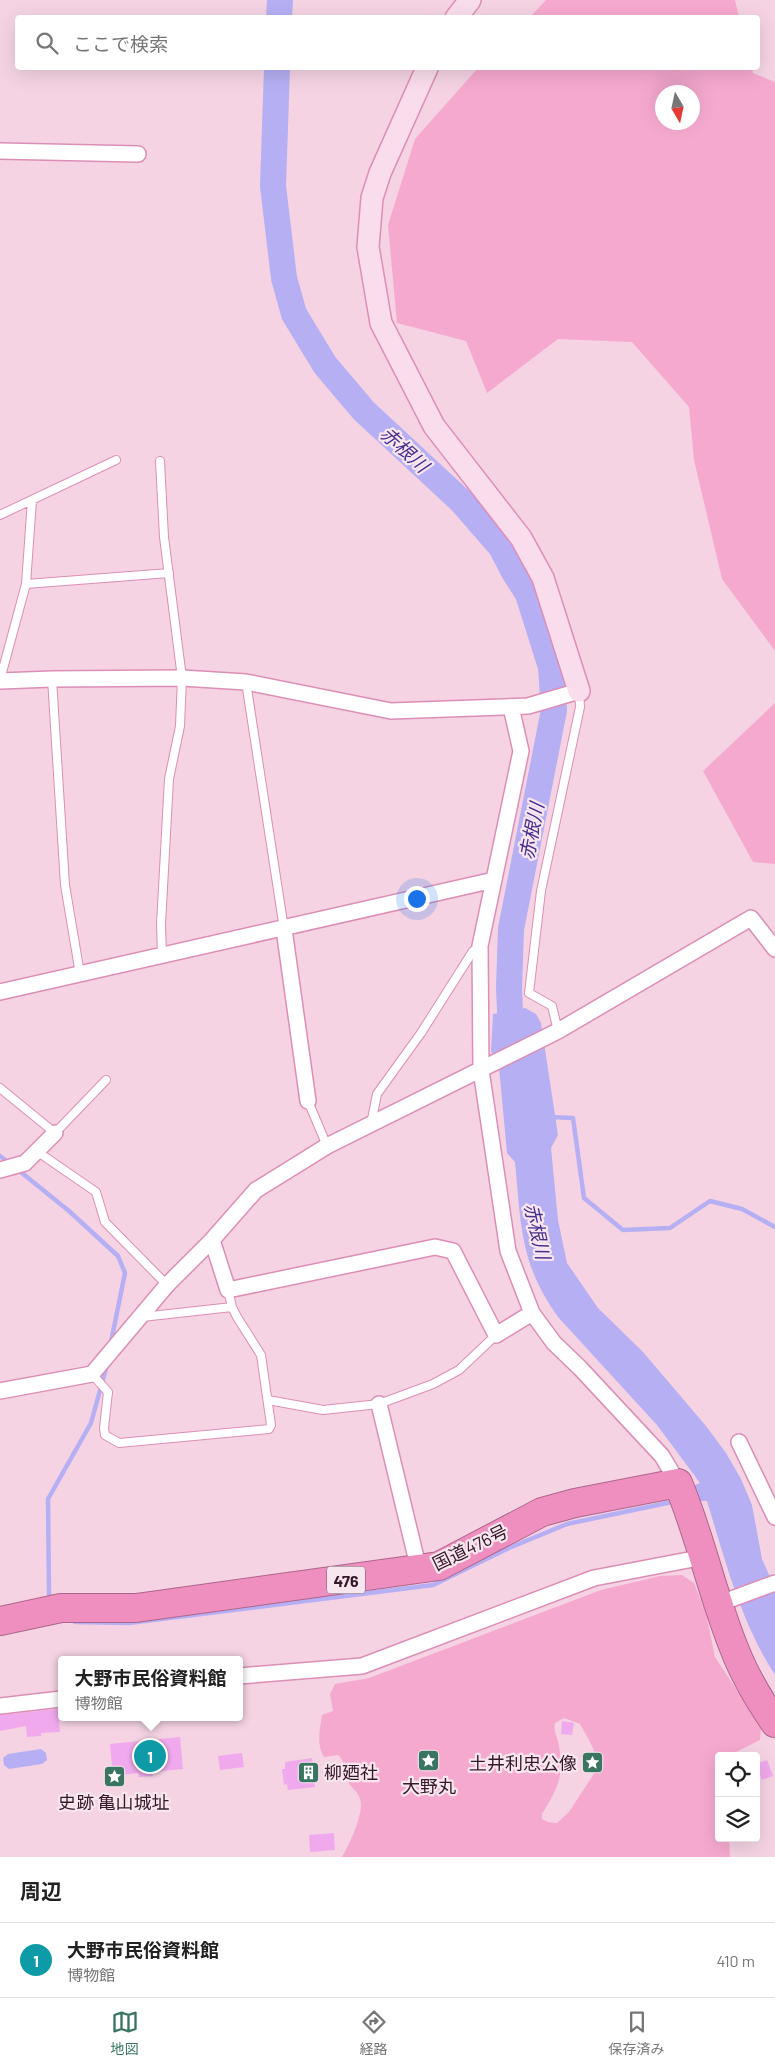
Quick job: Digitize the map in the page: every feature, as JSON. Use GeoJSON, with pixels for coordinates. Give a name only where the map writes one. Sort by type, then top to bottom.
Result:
{"type":"FeatureCollection","features":[{"type":"Feature","properties":{"kind":"highway"},"geometry":{"type":"LineString","coordinates":[[678,1483],[722,1603],[736,1654],[763,1705],[775,1723]]}},
{"type":"Feature","properties":{"kind":"highway","name":"国道476号"},"geometry":{"type":"LineString","coordinates":[[0,1621],[61,1608],[136,1608],[439,1566],[548,1510],[575,1502],[678,1483]]}},
{"type":"Feature","properties":{"kind":"street"},"geometry":{"type":"LineString","coordinates":[[458,15],[470,0]]}},
{"type":"Feature","properties":{"kind":"street"},"geometry":{"type":"LineString","coordinates":[[0,680],[182,678],[246,682],[391,711],[528,706],[575,693],[543,578],[521,538],[434,426],[381,323],[368,247],[372,198],[380,173],[426,70]]}},
{"type":"Feature","properties":{"kind":"street"},"geometry":{"type":"LineString","coordinates":[[0,151],[138,154]]}},
{"type":"Feature","properties":{"kind":"street"},"geometry":{"type":"LineString","coordinates":[[512,707],[521,751],[480,946],[486,1067],[508,1250],[532,1313],[554,1343],[580,1368],[662,1456],[678,1483]]}},
{"type":"Feature","properties":{"kind":"street"},"geometry":{"type":"LineString","coordinates":[[0,992],[494,880]]}},
{"type":"Feature","properties":{"kind":"street"},"geometry":{"type":"LineString","coordinates":[[0,1391],[92,1374],[167,1285],[212,1240],[256,1190],[327,1146],[554,1033],[752,918],[775,949]]}},
{"type":"Feature","properties":{"kind":"street"},"geometry":{"type":"LineString","coordinates":[[284,929],[308,1101]]}},
{"type":"Feature","properties":{"kind":"street"},"geometry":{"type":"LineString","coordinates":[[0,1170],[25,1162],[38,1152],[55,1133]]}},
{"type":"Feature","properties":{"kind":"street"},"geometry":{"type":"LineString","coordinates":[[212,1240],[228,1290],[435,1247],[453,1251],[496,1335],[532,1313]]}},
{"type":"Feature","properties":{"kind":"street"},"geometry":{"type":"LineString","coordinates":[[379,1404],[419,1570]]}},
{"type":"Feature","properties":{"kind":"street"},"geometry":{"type":"LineString","coordinates":[[738,1442],[775,1517]]}},
{"type":"Feature","properties":{"kind":"street"},"geometry":{"type":"LineString","coordinates":[[243,1676],[362,1666],[594,1578],[704,1557]]}},
{"type":"Feature","properties":{"kind":"street"},"geometry":{"type":"LineString","coordinates":[[722,1603],[775,1583]]}},
{"type":"Feature","properties":{"kind":"street"},"geometry":{"type":"LineString","coordinates":[[0,1706],[58,1699]]}},
{"type":"Feature","properties":{"kind":"lane"},"geometry":{"type":"LineString","coordinates":[[0,515],[116,460]]}},
{"type":"Feature","properties":{"kind":"lane"},"geometry":{"type":"LineString","coordinates":[[160,461],[164,537],[182,678],[180,726],[168,779],[161,924],[162,956]]}},
{"type":"Feature","properties":{"kind":"lane"},"geometry":{"type":"LineString","coordinates":[[0,680],[26,584],[32,500]]}},
{"type":"Feature","properties":{"kind":"lane"},"geometry":{"type":"LineString","coordinates":[[26,584],[169,573]]}},
{"type":"Feature","properties":{"kind":"lane"},"geometry":{"type":"LineString","coordinates":[[52,678],[65,885],[80,974]]}},
{"type":"Feature","properties":{"kind":"lane"},"geometry":{"type":"LineString","coordinates":[[246,682],[284,929]]}},
{"type":"Feature","properties":{"kind":"lane"},"geometry":{"type":"LineString","coordinates":[[554,1033],[552,1006],[529,993],[541,891],[580,707],[575,693]]}},
{"type":"Feature","properties":{"kind":"lane"},"geometry":{"type":"LineString","coordinates":[[371,1124],[377,1094],[421,1033],[473,951],[480,946]]}},
{"type":"Feature","properties":{"kind":"lane"},"geometry":{"type":"LineString","coordinates":[[0,1088],[55,1133],[106,1080]]}},
{"type":"Feature","properties":{"kind":"lane"},"geometry":{"type":"LineString","coordinates":[[308,1101],[327,1146]]}},
{"type":"Feature","properties":{"kind":"lane"},"geometry":{"type":"LineString","coordinates":[[38,1152],[96,1192],[105,1222],[167,1285]]}},
{"type":"Feature","properties":{"kind":"lane"},"geometry":{"type":"LineString","coordinates":[[92,1374],[108,1392],[104,1428],[106,1436],[119,1443],[269,1429],[271,1425],[261,1356],[232,1307],[228,1290]]}},
{"type":"Feature","properties":{"kind":"lane"},"geometry":{"type":"LineString","coordinates":[[140,1318],[232,1307]]}},
{"type":"Feature","properties":{"kind":"lane"},"geometry":{"type":"LineString","coordinates":[[268,1400],[323,1410],[379,1404],[433,1384],[459,1370],[496,1335]]}},
{"type":"Feature","properties":{"kind":"shaded area"},"geometry":{"type":"Polygon","coordinates":[[[546,0],[735,0],[739,15],[532,15],[546,0]]]}},
{"type":"Feature","properties":{"kind":"shaded area"},"geometry":{"type":"Polygon","coordinates":[[[476,70],[752,70],[753,73],[775,82],[775,651],[722,579],[694,460],[689,407],[632,342],[558,339],[487,393],[466,341],[397,323],[388,225],[415,139],[476,70]]]}},
{"type":"Feature","properties":{"kind":"shaded area"},"geometry":{"type":"Polygon","coordinates":[[[775,703],[775,864],[753,862],[703,771],[775,703]]]}},
{"type":"Feature","properties":{"kind":"shaded area"},"geometry":{"type":"Polygon","coordinates":[[[682,1575],[694,1583],[706,1613],[715,1657],[761,1727],[760,1740],[736,1752],[715,1752],[715,1842],[729,1842],[730,1857],[342,1857],[356,1828],[361,1804],[359,1796],[347,1780],[341,1758],[338,1755],[324,1757],[320,1747],[319,1736],[322,1715],[333,1711],[330,1694],[335,1684],[369,1678],[601,1590],[660,1576],[682,1575]],[[564,1718],[555,1723],[561,1766],[560,1774],[556,1789],[542,1814],[542,1819],[557,1823],[569,1812],[597,1769],[596,1757],[580,1724],[564,1718]]]}},
{"type":"Feature","properties":{"kind":"water"},"geometry":{"type":"Polygon","coordinates":[[[525,1008],[536,1014],[541,1023],[558,1135],[551,1148],[558,1220],[567,1263],[598,1308],[643,1352],[706,1426],[726,1453],[741,1479],[752,1505],[762,1559],[775,1588],[775,1675],[743,1613],[707,1501],[695,1501],[691,1487],[700,1483],[657,1425],[558,1317],[545,1298],[529,1261],[521,1225],[515,1162],[507,1153],[499,1067],[491,1051],[493,1014],[525,1008]]]}},
{"type":"Feature","properties":{"kind":"water"},"geometry":{"type":"Polygon","coordinates":[[[41,1749],[46,1753],[47,1760],[42,1764],[9,1769],[4,1765],[3,1758],[8,1754],[41,1749]]]}},
{"type":"Feature","properties":{"kind":"building"},"geometry":{"type":"Polygon","coordinates":[[[58,1709],[60,1732],[41,1733],[41,1736],[27,1737],[26,1726],[0,1731],[0,1715],[58,1709]]]}},
{"type":"Feature","properties":{"kind":"building"},"geometry":{"type":"Polygon","coordinates":[[[562,1721],[574,1723],[572,1735],[561,1734],[562,1721]]]}},
{"type":"Feature","properties":{"kind":"building"},"geometry":{"type":"Polygon","coordinates":[[[180,1737],[183,1769],[152,1772],[153,1776],[139,1777],[138,1773],[113,1776],[110,1744],[180,1737]]]}},
{"type":"Feature","properties":{"kind":"building"},"geometry":{"type":"Polygon","coordinates":[[[242,1753],[244,1767],[220,1770],[218,1756],[242,1753]]]}},
{"type":"Feature","properties":{"kind":"building","name":"柳廼社"},"geometry":{"type":"Polygon","coordinates":[[[312,1758],[315,1787],[288,1790],[287,1784],[284,1785],[282,1769],[285,1769],[285,1762],[312,1758]]]}},
{"type":"Feature","properties":{"kind":"building"},"geometry":{"type":"Polygon","coordinates":[[[767,1760],[773,1776],[762,1780],[760,1763],[767,1760]]]}},
{"type":"Feature","properties":{"kind":"building"},"geometry":{"type":"Polygon","coordinates":[[[334,1833],[335,1850],[310,1852],[309,1835],[334,1833]]]}},
{"type":"Feature","properties":{"kind":"waterway","name":"赤根川"},"geometry":{"type":"LineString","coordinates":[[279,15],[280,0]]}},
{"type":"Feature","properties":{"kind":"waterway","name":"赤根川"},"geometry":{"type":"LineString","coordinates":[[277,70],[273,186],[284,278],[294,314],[325,365],[364,411],[461,501],[501,547],[528,594],[551,667],[554,710],[511,929],[509,988],[510,1011],[516,1047]]}},
{"type":"Feature","properties":{"kind":"waterway"},"geometry":{"type":"LineString","coordinates":[[550,1117],[573,1118],[584,1198],[623,1230],[670,1228],[710,1201],[742,1209],[775,1227]]}},
{"type":"Feature","properties":{"kind":"waterway"},"geometry":{"type":"LineString","coordinates":[[0,1156],[9,1163]]}},
{"type":"Feature","properties":{"kind":"waterway"},"geometry":{"type":"LineString","coordinates":[[17,1169],[69,1211],[118,1256],[125,1273],[111,1342]]}},
{"type":"Feature","properties":{"kind":"waterway"},"geometry":{"type":"LineString","coordinates":[[52,1600],[49,1594],[48,1499],[91,1423],[107,1365]]}},
{"type":"Feature","properties":{"kind":"waterway"},"geometry":{"type":"LineString","coordinates":[[75,1622],[129,1623],[433,1585],[509,1548],[567,1524],[672,1502]]}},
{"type":"Feature","properties":{"kind":"place","name":"大野市民俗資料館"},"geometry":{"type":"Point","coordinates":[150,1756]}},
{"type":"Feature","properties":{"kind":"place","name":"大野丸"},"geometry":{"type":"Point","coordinates":[429,1761]}},
{"type":"Feature","properties":{"kind":"place","name":"土井利忠公像"},"geometry":{"type":"Point","coordinates":[593,1763]}},
{"type":"Feature","properties":{"kind":"place","name":"柳廼社"},"geometry":{"type":"Point","coordinates":[308,1772]}},
{"type":"Feature","properties":{"kind":"place","name":"史跡 亀山城址"},"geometry":{"type":"Point","coordinates":[114,1777]}}]}
